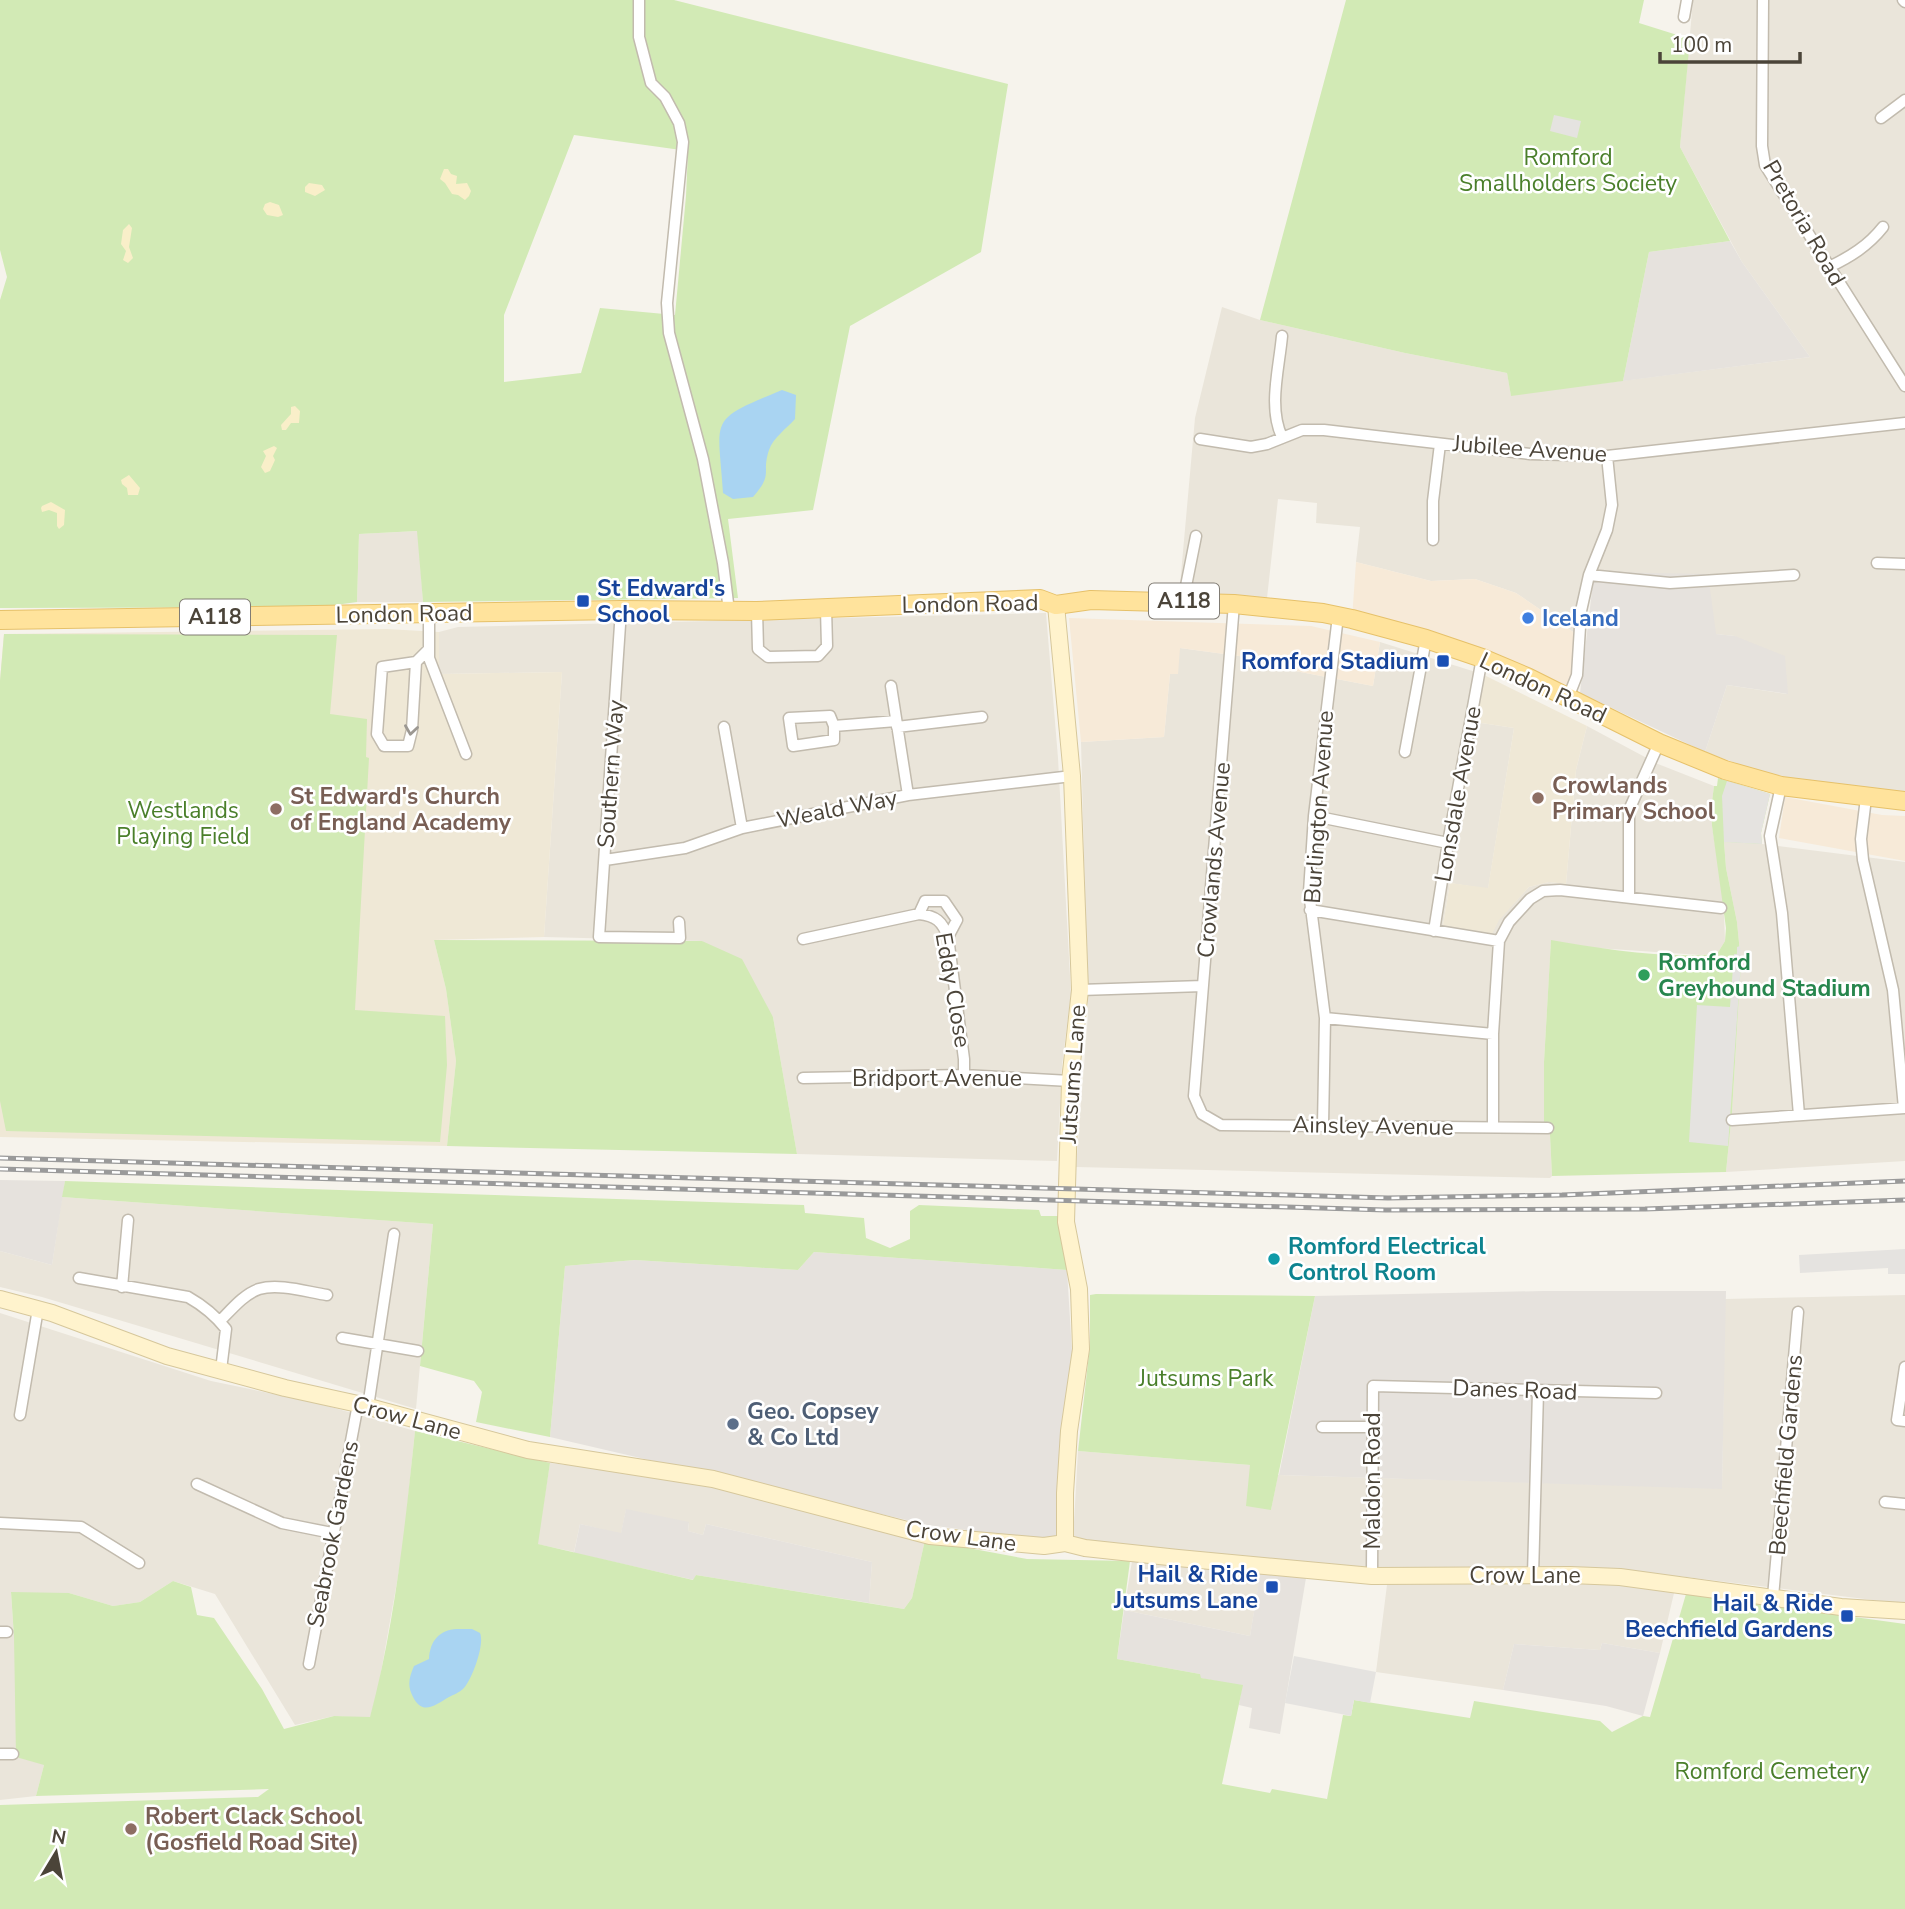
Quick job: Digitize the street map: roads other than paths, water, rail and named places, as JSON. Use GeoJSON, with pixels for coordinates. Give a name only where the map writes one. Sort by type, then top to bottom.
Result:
{"type":"FeatureCollection","features":[{"type":"Feature","properties":{"kind":"main road","name":"London Road"},"geometry":{"type":"LineString","coordinates":[[0,620],[621,610],[757,611],[1040,599],[1056,604],[1091,600],[1234,604],[1338,616],[1426,639],[1482,658],[1659,743],[1725,769],[1781,786],[1905,801]]}},
{"type":"Feature","properties":{"kind":"street"},"geometry":{"type":"LineString","coordinates":[[639,0],[639,37],[651,83],[666,97],[679,123],[683,142],[667,303],[669,333],[703,459],[723,563],[729,611]]}},
{"type":"Feature","properties":{"kind":"street"},"geometry":{"type":"LineString","coordinates":[[1684,17],[1687,0]]}},
{"type":"Feature","properties":{"kind":"street","name":"Pretoria Road"},"geometry":{"type":"LineString","coordinates":[[1763,0],[1762,146],[1765,165],[1904,382]]}},
{"type":"Feature","properties":{"kind":"street"},"geometry":{"type":"LineString","coordinates":[[1881,118],[1905,100]]}},
{"type":"Feature","properties":{"kind":"street"},"geometry":{"type":"LineString","coordinates":[[1829,267],[1852,256],[1873,240],[1883,228]]}},
{"type":"Feature","properties":{"kind":"street"},"geometry":{"type":"LineString","coordinates":[[1282,336],[1274,408],[1276,424],[1282,437]]}},
{"type":"Feature","properties":{"kind":"street","name":"Jubilee Avenue"},"geometry":{"type":"LineString","coordinates":[[1200,439],[1251,447],[1267,444],[1301,430],[1324,430],[1530,454],[1607,456],[1905,423]]}},
{"type":"Feature","properties":{"kind":"street"},"geometry":{"type":"LineString","coordinates":[[1433,540],[1433,501],[1440,444]]}},
{"type":"Feature","properties":{"kind":"street"},"geometry":{"type":"LineString","coordinates":[[1568,698],[1577,675],[1581,611],[1589,575],[1607,530],[1612,505],[1607,456]]}},
{"type":"Feature","properties":{"kind":"street"},"geometry":{"type":"LineString","coordinates":[[1183,601],[1196,536]]}},
{"type":"Feature","properties":{"kind":"street"},"geometry":{"type":"LineString","coordinates":[[1877,563],[1905,564]]}},
{"type":"Feature","properties":{"kind":"street"},"geometry":{"type":"LineString","coordinates":[[1589,575],[1670,583],[1794,576]]}},
{"type":"Feature","properties":{"kind":"street","name":"Jutsums Lane"},"geometry":{"type":"LineString","coordinates":[[1056,604],[1072,776],[1080,990],[1070,1080],[1066,1222],[1079,1289],[1081,1349],[1069,1431],[1065,1543]]}},
{"type":"Feature","properties":{"kind":"street","name":"Crowlands Avenue"},"geometry":{"type":"LineString","coordinates":[[1202,1114],[1194,1096],[1234,604]]}},
{"type":"Feature","properties":{"kind":"street"},"geometry":{"type":"LineString","coordinates":[[757,611],[758,649],[768,657],[818,656],[827,646],[827,609]]}},
{"type":"Feature","properties":{"kind":"street","name":"Southern Way"},"geometry":{"type":"LineString","coordinates":[[621,610],[599,937],[680,938],[679,922]]}},
{"type":"Feature","properties":{"kind":"street"},"geometry":{"type":"LineString","coordinates":[[429,614],[428,650],[466,754]]}},
{"type":"Feature","properties":{"kind":"street","name":"Burlington Avenue"},"geometry":{"type":"LineString","coordinates":[[1323,1125],[1325,1018],[1309,892],[1314,816],[1338,616]]}},
{"type":"Feature","properties":{"kind":"street"},"geometry":{"type":"LineString","coordinates":[[1405,752],[1426,639]]}},
{"type":"Feature","properties":{"kind":"street"},"geometry":{"type":"LineString","coordinates":[[416,662],[412,730],[408,746],[384,746],[377,734],[382,667],[416,662],[428,650]]}},
{"type":"Feature","properties":{"kind":"street","name":"Lonsdale Avenue"},"geometry":{"type":"LineString","coordinates":[[1434,931],[1482,658]]}},
{"type":"Feature","properties":{"kind":"street"},"geometry":{"type":"LineString","coordinates":[[891,686],[908,795]]}},
{"type":"Feature","properties":{"kind":"street"},"geometry":{"type":"LineString","coordinates":[[830,716],[834,726],[834,740],[793,747],[789,718],[830,716]]}},
{"type":"Feature","properties":{"kind":"street"},"geometry":{"type":"LineString","coordinates":[[834,726],[982,717]]}},
{"type":"Feature","properties":{"kind":"street"},"geometry":{"type":"LineString","coordinates":[[724,727],[742,828]]}},
{"type":"Feature","properties":{"kind":"street"},"geometry":{"type":"LineString","coordinates":[[1629,897],[1629,810],[1659,743]]}},
{"type":"Feature","properties":{"kind":"street","name":"Weald Way"},"geometry":{"type":"LineString","coordinates":[[605,860],[685,848],[742,828],[908,795],[1072,776]]}},
{"type":"Feature","properties":{"kind":"street"},"geometry":{"type":"LineString","coordinates":[[1781,786],[1770,836],[1782,913],[1799,1115]]}},
{"type":"Feature","properties":{"kind":"street"},"geometry":{"type":"LineString","coordinates":[[1732,1120],[1905,1108],[1893,990],[1863,860],[1861,839],[1866,798]]}},
{"type":"Feature","properties":{"kind":"street"},"geometry":{"type":"LineString","coordinates":[[1314,816],[1448,843]]}},
{"type":"Feature","properties":{"kind":"street"},"geometry":{"type":"LineString","coordinates":[[1493,1127],[1493,1034],[1499,941],[1509,922],[1531,899],[1543,891],[1560,890],[1721,908]]}},
{"type":"Feature","properties":{"kind":"street"},"geometry":{"type":"LineString","coordinates":[[919,914],[925,901],[944,901],[957,920],[948,937]]}},
{"type":"Feature","properties":{"kind":"street"},"geometry":{"type":"LineString","coordinates":[[1310,910],[1499,941]]}},
{"type":"Feature","properties":{"kind":"street","name":"Eddy Close"},"geometry":{"type":"LineString","coordinates":[[803,939],[919,914],[932,915],[942,923],[948,937],[964,1075]]}},
{"type":"Feature","properties":{"kind":"street"},"geometry":{"type":"LineString","coordinates":[[1080,990],[1203,986]]}},
{"type":"Feature","properties":{"kind":"street"},"geometry":{"type":"LineString","coordinates":[[1325,1018],[1493,1034]]}},
{"type":"Feature","properties":{"kind":"street","name":"Bridport Avenue"},"geometry":{"type":"LineString","coordinates":[[803,1078],[964,1075],[1070,1080]]}},
{"type":"Feature","properties":{"kind":"street","name":"Ainsley Avenue"},"geometry":{"type":"LineString","coordinates":[[1202,1114],[1221,1125],[1548,1128]]}},
{"type":"Feature","properties":{"kind":"street"},"geometry":{"type":"LineString","coordinates":[[122,1287],[128,1220]]}},
{"type":"Feature","properties":{"kind":"street","name":"Seabrook Gardens"},"geometry":{"type":"LineString","coordinates":[[309,1664],[332,1533],[377,1343],[394,1234]]}},
{"type":"Feature","properties":{"kind":"street"},"geometry":{"type":"LineString","coordinates":[[79,1278],[188,1297],[212,1312],[226,1329],[221,1370]]}},
{"type":"Feature","properties":{"kind":"street"},"geometry":{"type":"LineString","coordinates":[[220,1321],[240,1301],[259,1289],[279,1288],[327,1296]]}},
{"type":"Feature","properties":{"kind":"street","name":"Crow Lane"},"geometry":{"type":"LineString","coordinates":[[0,1299],[38,1309],[167,1356],[528,1450],[713,1479],[930,1536],[1044,1546],[1065,1543],[1085,1548],[1178,1558],[1372,1576],[1588,1575],[1631,1578],[1840,1607],[1905,1611]]}},
{"type":"Feature","properties":{"kind":"street"},"geometry":{"type":"LineString","coordinates":[[20,1415],[38,1309]]}},
{"type":"Feature","properties":{"kind":"street","name":"Beechfield Gardens"},"geometry":{"type":"LineString","coordinates":[[1773,1597],[1798,1312]]}},
{"type":"Feature","properties":{"kind":"street"},"geometry":{"type":"LineString","coordinates":[[342,1338],[418,1351]]}},
{"type":"Feature","properties":{"kind":"street"},"geometry":{"type":"LineString","coordinates":[[1905,1367],[1897,1420],[1905,1421]]}},
{"type":"Feature","properties":{"kind":"street","name":"Danes Road"},"geometry":{"type":"LineString","coordinates":[[1373,1386],[1656,1393]]}},
{"type":"Feature","properties":{"kind":"street","name":"Maldon Road"},"geometry":{"type":"LineString","coordinates":[[1372,1576],[1373,1386]]}},
{"type":"Feature","properties":{"kind":"street"},"geometry":{"type":"LineString","coordinates":[[1533,1575],[1538,1391]]}},
{"type":"Feature","properties":{"kind":"street"},"geometry":{"type":"LineString","coordinates":[[1322,1427],[1372,1427]]}},
{"type":"Feature","properties":{"kind":"street"},"geometry":{"type":"LineString","coordinates":[[197,1484],[282,1523],[332,1533]]}},
{"type":"Feature","properties":{"kind":"street"},"geometry":{"type":"LineString","coordinates":[[1885,1502],[1905,1504]]}},
{"type":"Feature","properties":{"kind":"street"},"geometry":{"type":"LineString","coordinates":[[0,1523],[81,1527],[139,1563]]}},
{"type":"Feature","properties":{"kind":"street"},"geometry":{"type":"LineString","coordinates":[[0,1754],[13,1754]]}},
{"type":"Feature","properties":{"kind":"water"},"geometry":{"type":"Polygon","coordinates":[[[782,390],[796,395],[795,419],[771,446],[765,478],[753,497],[733,499],[723,493],[720,449],[722,424],[740,408],[782,390]]]}},
{"type":"Feature","properties":{"kind":"water"},"geometry":{"type":"Polygon","coordinates":[[[457,1629],[472,1629],[480,1633],[477,1662],[470,1678],[463,1689],[434,1706],[421,1706],[413,1697],[409,1685],[414,1666],[429,1659],[431,1647],[440,1634],[457,1629]]]}},
{"type":"Feature","properties":{"kind":"railway"},"geometry":{"type":"LineString","coordinates":[[0,1158],[1388,1198],[1562,1195],[1905,1181]]}},
{"type":"Feature","properties":{"kind":"railway"},"geometry":{"type":"LineString","coordinates":[[0,1169],[1386,1210],[1645,1209],[1905,1200]]}},
{"type":"Feature","properties":{"kind":"place","name":"St Edward's School"},"geometry":{"type":"Point","coordinates":[583,601]}},
{"type":"Feature","properties":{"kind":"place","name":"Iceland"},"geometry":{"type":"Point","coordinates":[1528,618]}},
{"type":"Feature","properties":{"kind":"place","name":"Romford Stadium"},"geometry":{"type":"Point","coordinates":[1443,661]}},
{"type":"Feature","properties":{"kind":"place","name":"Crowlands Primary School"},"geometry":{"type":"Point","coordinates":[1538,798]}},
{"type":"Feature","properties":{"kind":"place","name":"St Edward's Church of England Academy"},"geometry":{"type":"Point","coordinates":[276,809]}},
{"type":"Feature","properties":{"kind":"place","name":"Romford Greyhound Stadium"},"geometry":{"type":"Point","coordinates":[1644,975]}},
{"type":"Feature","properties":{"kind":"place","name":"Romford Electrical Control Room"},"geometry":{"type":"Point","coordinates":[1274,1259]}},
{"type":"Feature","properties":{"kind":"place","name":"Geo. Copsey & Co Ltd"},"geometry":{"type":"Point","coordinates":[733,1424]}},
{"type":"Feature","properties":{"kind":"place","name":"Hail & Ride Jutsums Lane"},"geometry":{"type":"Point","coordinates":[1272,1587]}},
{"type":"Feature","properties":{"kind":"place","name":"Hail & Ride Beechfield Gardens"},"geometry":{"type":"Point","coordinates":[1847,1616]}},
{"type":"Feature","properties":{"kind":"place","name":"Robert Clack School (Gosfield Road Site)"},"geometry":{"type":"Point","coordinates":[131,1829]}},
{"type":"Feature","properties":{"kind":"park label","name":"Romford Smallholders Society"},"geometry":{"type":"Point","coordinates":[1568,170]}},
{"type":"Feature","properties":{"kind":"park label","name":"Westlands Playing Field"},"geometry":{"type":"Point","coordinates":[183,823]}},
{"type":"Feature","properties":{"kind":"park label","name":"Jutsums Park"},"geometry":{"type":"Point","coordinates":[1206,1378]}},
{"type":"Feature","properties":{"kind":"park label","name":"Romford Cemetery"},"geometry":{"type":"Point","coordinates":[1772,1771]}}]}
